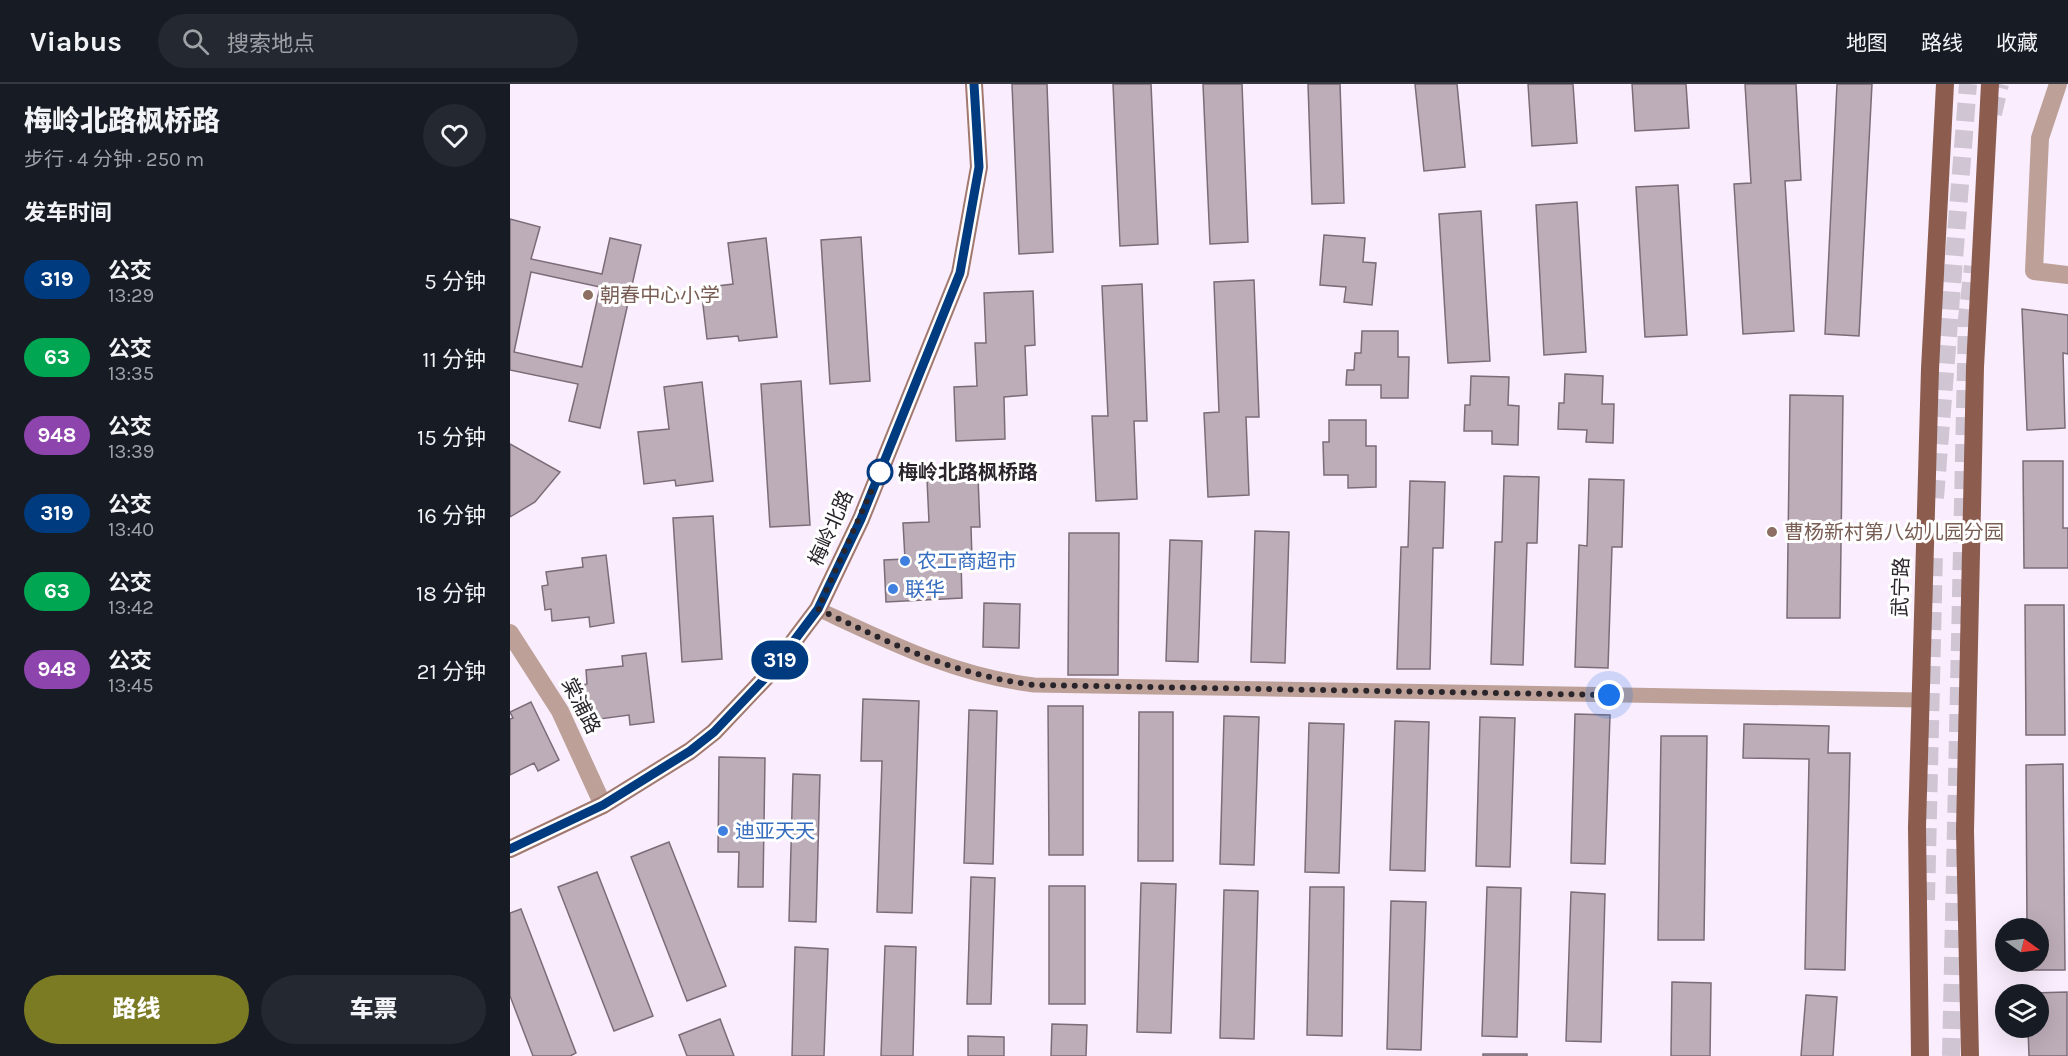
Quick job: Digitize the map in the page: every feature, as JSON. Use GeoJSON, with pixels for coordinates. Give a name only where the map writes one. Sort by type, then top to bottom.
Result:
{"type":"FeatureCollection","features":[{"type":"Feature","properties":{"kind":"main road","name":"武宁路"},"geometry":{"type":"LineString","coordinates":[[1920,1056],[1917,827],[1920,700],[1930,369],[1945,84]]}},
{"type":"Feature","properties":{"kind":"main road"},"geometry":{"type":"LineString","coordinates":[[1970,1056],[1965,831],[1975,367],[1990,84]]}},
{"type":"Feature","properties":{"kind":"street","name":"梅岭北路"},"geometry":{"type":"LineString","coordinates":[[510,849],[603,805],[690,751],[714,732],[769,674],[818,609],[861,519],[960,273],[979,167],[974,84]]}},
{"type":"Feature","properties":{"kind":"street"},"geometry":{"type":"LineString","coordinates":[[2058,84],[2040,138],[2034,271],[2068,275]]}},
{"type":"Feature","properties":{"kind":"street","name":"棠浦路"},"geometry":{"type":"LineString","coordinates":[[510,633],[560,711],[603,805]]}},
{"type":"Feature","properties":{"kind":"lane"},"geometry":{"type":"LineString","coordinates":[[818,609],[944,665],[982,677],[1034,685],[1920,700]]}},
{"type":"Feature","properties":{"kind":"building"},"geometry":{"type":"Polygon","coordinates":[[[1012,84],[1047,84],[1053,252],[1019,254],[1012,84]]]}},
{"type":"Feature","properties":{"kind":"building"},"geometry":{"type":"Polygon","coordinates":[[[1113,84],[1151,84],[1158,244],[1120,246],[1113,84]]]}},
{"type":"Feature","properties":{"kind":"building"},"geometry":{"type":"Polygon","coordinates":[[[1203,84],[1242,84],[1248,242],[1210,244],[1203,84]]]}},
{"type":"Feature","properties":{"kind":"building"},"geometry":{"type":"Polygon","coordinates":[[[1308,84],[1340,84],[1344,203],[1312,204],[1308,84]]]}},
{"type":"Feature","properties":{"kind":"building"},"geometry":{"type":"Polygon","coordinates":[[[1415,84],[1457,84],[1465,167],[1424,171],[1415,84]]]}},
{"type":"Feature","properties":{"kind":"building"},"geometry":{"type":"Polygon","coordinates":[[[1528,84],[1573,84],[1577,143],[1532,146],[1528,84]]]}},
{"type":"Feature","properties":{"kind":"building"},"geometry":{"type":"Polygon","coordinates":[[[1632,84],[1686,84],[1689,128],[1635,131],[1632,84]]]}},
{"type":"Feature","properties":{"kind":"building"},"geometry":{"type":"Polygon","coordinates":[[[1745,84],[1796,84],[1801,180],[1785,181],[1794,331],[1743,334],[1734,184],[1751,183],[1745,84]]]}},
{"type":"Feature","properties":{"kind":"building"},"geometry":{"type":"Polygon","coordinates":[[[1837,84],[1872,84],[1859,336],[1825,334],[1837,84]]]}},
{"type":"Feature","properties":{"kind":"building"},"geometry":{"type":"Polygon","coordinates":[[[1678,185],[1687,335],[1645,337],[1636,187],[1678,185]]]}},
{"type":"Feature","properties":{"kind":"building"},"geometry":{"type":"Polygon","coordinates":[[[1577,202],[1586,352],[1544,355],[1536,205],[1577,202]]]}},
{"type":"Feature","properties":{"kind":"building"},"geometry":{"type":"Polygon","coordinates":[[[1481,211],[1490,361],[1448,363],[1439,214],[1481,211]]]}},
{"type":"Feature","properties":{"kind":"building"},"geometry":{"type":"Polygon","coordinates":[[[510,219],[540,227],[531,259],[602,274],[610,238],[641,245],[600,428],[569,421],[578,384],[510,370],[510,219]],[[531,272],[514,352],[582,367],[600,287],[531,272]]]}},
{"type":"Feature","properties":{"kind":"building"},"geometry":{"type":"Polygon","coordinates":[[[1324,235],[1365,238],[1363,262],[1376,263],[1372,305],[1344,302],[1346,287],[1320,285],[1324,235]]]}},
{"type":"Feature","properties":{"kind":"building"},"geometry":{"type":"Polygon","coordinates":[[[861,237],[870,381],[830,384],[821,240],[861,237]]]}},
{"type":"Feature","properties":{"kind":"building"},"geometry":{"type":"Polygon","coordinates":[[[766,238],[777,337],[739,341],[738,336],[707,339],[701,288],[733,284],[728,243],[766,238]]]}},
{"type":"Feature","properties":{"kind":"building"},"geometry":{"type":"Polygon","coordinates":[[[1254,280],[1259,417],[1246,417],[1249,495],[1208,497],[1204,413],[1219,412],[1214,282],[1254,280]]]}},
{"type":"Feature","properties":{"kind":"building"},"geometry":{"type":"Polygon","coordinates":[[[1142,284],[1147,421],[1134,421],[1137,499],[1096,501],[1092,416],[1108,416],[1102,286],[1142,284]]]}},
{"type":"Feature","properties":{"kind":"building"},"geometry":{"type":"Polygon","coordinates":[[[1033,291],[1035,345],[1025,346],[1027,395],[1004,397],[1005,439],[956,441],[954,387],[977,386],[975,343],[986,343],[984,293],[1033,291]]]}},
{"type":"Feature","properties":{"kind":"building"},"geometry":{"type":"Polygon","coordinates":[[[2022,309],[2068,315],[2068,354],[2063,353],[2065,428],[2027,430],[2022,309]]]}},
{"type":"Feature","properties":{"kind":"building"},"geometry":{"type":"Polygon","coordinates":[[[1362,331],[1398,331],[1398,357],[1409,357],[1408,398],[1381,398],[1381,385],[1346,385],[1347,370],[1354,370],[1355,353],[1361,353],[1362,331]]]}},
{"type":"Feature","properties":{"kind":"building"},"geometry":{"type":"Polygon","coordinates":[[[1565,374],[1603,376],[1602,404],[1614,404],[1613,443],[1586,442],[1587,430],[1558,429],[1559,403],[1564,403],[1565,374]]]}},
{"type":"Feature","properties":{"kind":"building"},"geometry":{"type":"Polygon","coordinates":[[[1471,376],[1509,377],[1508,405],[1519,406],[1518,445],[1492,444],[1492,431],[1464,431],[1465,405],[1470,405],[1471,376]]]}},
{"type":"Feature","properties":{"kind":"building"},"geometry":{"type":"Polygon","coordinates":[[[801,381],[810,525],[770,527],[761,384],[801,381]]]}},
{"type":"Feature","properties":{"kind":"building"},"geometry":{"type":"Polygon","coordinates":[[[702,382],[713,481],[676,486],[675,480],[644,484],[638,432],[669,429],[664,387],[702,382]]]}},
{"type":"Feature","properties":{"kind":"building"},"geometry":{"type":"Polygon","coordinates":[[[1790,395],[1843,396],[1840,618],[1787,618],[1790,395]]]}},
{"type":"Feature","properties":{"kind":"building"},"geometry":{"type":"Polygon","coordinates":[[[1329,420],[1366,420],[1366,446],[1376,446],[1376,487],[1348,488],[1348,475],[1324,475],[1323,442],[1329,442],[1329,420]]]}},
{"type":"Feature","properties":{"kind":"building"},"geometry":{"type":"Polygon","coordinates":[[[510,444],[560,472],[535,502],[510,517],[510,444]]]}},
{"type":"Feature","properties":{"kind":"building"},"geometry":{"type":"Polygon","coordinates":[[[2023,461],[2063,461],[2063,528],[2068,528],[2068,568],[2024,568],[2023,461]]]}},
{"type":"Feature","properties":{"kind":"building"},"geometry":{"type":"Polygon","coordinates":[[[1504,476],[1539,477],[1537,543],[1527,543],[1523,665],[1491,664],[1495,542],[1502,542],[1504,476]]]}},
{"type":"Feature","properties":{"kind":"building"},"geometry":{"type":"Polygon","coordinates":[[[978,477],[980,527],[971,527],[972,559],[961,560],[962,598],[886,602],[884,560],[905,559],[903,523],[929,522],[927,479],[978,477]]]}},
{"type":"Feature","properties":{"kind":"building"},"geometry":{"type":"Polygon","coordinates":[[[1589,479],[1624,480],[1622,547],[1612,547],[1608,668],[1575,667],[1579,545],[1587,546],[1589,479]]]}},
{"type":"Feature","properties":{"kind":"building"},"geometry":{"type":"Polygon","coordinates":[[[1410,481],[1445,482],[1443,548],[1433,548],[1430,669],[1397,669],[1401,547],[1408,547],[1410,481]]]}},
{"type":"Feature","properties":{"kind":"building"},"geometry":{"type":"Polygon","coordinates":[[[713,516],[722,659],[682,662],[673,518],[713,516]]]}},
{"type":"Feature","properties":{"kind":"building"},"geometry":{"type":"Polygon","coordinates":[[[1255,531],[1289,532],[1285,663],[1251,662],[1255,531]]]}},
{"type":"Feature","properties":{"kind":"building"},"geometry":{"type":"Polygon","coordinates":[[[1069,533],[1119,533],[1118,675],[1068,675],[1069,533]]]}},
{"type":"Feature","properties":{"kind":"building"},"geometry":{"type":"Polygon","coordinates":[[[1170,540],[1202,541],[1198,662],[1166,661],[1170,540]]]}},
{"type":"Feature","properties":{"kind":"building"},"geometry":{"type":"Polygon","coordinates":[[[606,555],[614,623],[590,627],[589,617],[552,621],[551,609],[545,610],[542,586],[548,585],[546,572],[583,567],[582,558],[606,555]]]}},
{"type":"Feature","properties":{"kind":"building"},"geometry":{"type":"Polygon","coordinates":[[[984,603],[1020,604],[1019,648],[983,647],[984,603]]]}},
{"type":"Feature","properties":{"kind":"building"},"geometry":{"type":"Polygon","coordinates":[[[2025,605],[2064,605],[2065,735],[2026,735],[2025,605]]]}},
{"type":"Feature","properties":{"kind":"building"},"geometry":{"type":"Polygon","coordinates":[[[646,653],[654,722],[630,725],[629,715],[592,720],[590,708],[585,709],[582,685],[587,684],[586,670],[623,666],[622,656],[646,653]]]}},
{"type":"Feature","properties":{"kind":"building"},"geometry":{"type":"Polygon","coordinates":[[[863,699],[919,701],[912,913],[877,912],[882,761],[861,761],[863,699]]]}},
{"type":"Feature","properties":{"kind":"building"},"geometry":{"type":"Polygon","coordinates":[[[531,702],[559,760],[538,771],[534,763],[510,775],[510,719],[513,718],[510,712],[531,702]]]}},
{"type":"Feature","properties":{"kind":"building"},"geometry":{"type":"Polygon","coordinates":[[[1048,706],[1083,706],[1083,855],[1049,855],[1048,706]]]}},
{"type":"Feature","properties":{"kind":"building"},"geometry":{"type":"Polygon","coordinates":[[[969,710],[997,711],[993,864],[964,863],[969,710]]]}},
{"type":"Feature","properties":{"kind":"building"},"geometry":{"type":"Polygon","coordinates":[[[1139,712],[1173,712],[1173,861],[1138,861],[1139,712]]]}},
{"type":"Feature","properties":{"kind":"building"},"geometry":{"type":"Polygon","coordinates":[[[1575,714],[1610,715],[1605,864],[1571,863],[1575,714]]]}},
{"type":"Feature","properties":{"kind":"building"},"geometry":{"type":"Polygon","coordinates":[[[1224,716],[1259,717],[1254,865],[1220,864],[1224,716]]]}},
{"type":"Feature","properties":{"kind":"building"},"geometry":{"type":"Polygon","coordinates":[[[1480,717],[1515,718],[1510,867],[1476,866],[1480,717]]]}},
{"type":"Feature","properties":{"kind":"building"},"geometry":{"type":"Polygon","coordinates":[[[1395,721],[1429,722],[1425,871],[1390,870],[1395,721]]]}},
{"type":"Feature","properties":{"kind":"building"},"geometry":{"type":"Polygon","coordinates":[[[1309,723],[1344,724],[1339,873],[1305,872],[1309,723]]]}},
{"type":"Feature","properties":{"kind":"building"},"geometry":{"type":"Polygon","coordinates":[[[1744,724],[1829,726],[1828,753],[1850,753],[1845,970],[1805,969],[1809,759],[1743,758],[1744,724]]]}},
{"type":"Feature","properties":{"kind":"building"},"geometry":{"type":"Polygon","coordinates":[[[1661,736],[1707,736],[1704,940],[1658,940],[1661,736]]]}},
{"type":"Feature","properties":{"kind":"building"},"geometry":{"type":"Polygon","coordinates":[[[719,757],[765,758],[763,887],[738,887],[739,852],[718,852],[719,757]]]}},
{"type":"Feature","properties":{"kind":"building"},"geometry":{"type":"Polygon","coordinates":[[[2063,764],[2065,970],[2049,970],[2049,918],[2027,918],[2026,765],[2063,764]]]}},
{"type":"Feature","properties":{"kind":"building"},"geometry":{"type":"Polygon","coordinates":[[[793,774],[820,775],[816,922],[789,921],[793,774]]]}},
{"type":"Feature","properties":{"kind":"building"},"geometry":{"type":"Polygon","coordinates":[[[669,842],[726,986],[687,1001],[631,857],[669,842]]]}},
{"type":"Feature","properties":{"kind":"building"},"geometry":{"type":"Polygon","coordinates":[[[597,872],[653,1016],[614,1031],[558,887],[597,872]]]}},
{"type":"Feature","properties":{"kind":"building"},"geometry":{"type":"Polygon","coordinates":[[[971,877],[995,878],[991,1004],[967,1004],[971,877]]]}},
{"type":"Feature","properties":{"kind":"building"},"geometry":{"type":"Polygon","coordinates":[[[1141,883],[1176,884],[1171,1033],[1137,1032],[1141,883]]]}},
{"type":"Feature","properties":{"kind":"building"},"geometry":{"type":"Polygon","coordinates":[[[1049,886],[1085,886],[1085,1004],[1049,1004],[1049,886]]]}},
{"type":"Feature","properties":{"kind":"building"},"geometry":{"type":"Polygon","coordinates":[[[1310,887],[1344,887],[1342,1036],[1307,1035],[1310,887]]]}},
{"type":"Feature","properties":{"kind":"building"},"geometry":{"type":"Polygon","coordinates":[[[1487,887],[1521,888],[1517,1037],[1482,1036],[1487,887]]]}},
{"type":"Feature","properties":{"kind":"building"},"geometry":{"type":"Polygon","coordinates":[[[1224,890],[1258,891],[1254,1039],[1220,1038],[1224,890]]]}},
{"type":"Feature","properties":{"kind":"building"},"geometry":{"type":"Polygon","coordinates":[[[1571,892],[1605,894],[1601,1042],[1566,1041],[1571,892]]]}},
{"type":"Feature","properties":{"kind":"building"},"geometry":{"type":"Polygon","coordinates":[[[1391,901],[1426,902],[1421,1050],[1387,1049],[1391,901]]]}},
{"type":"Feature","properties":{"kind":"building"},"geometry":{"type":"Polygon","coordinates":[[[521,909],[576,1053],[570,1056],[533,1056],[510,996],[510,913],[521,909]]]}},
{"type":"Feature","properties":{"kind":"building"},"geometry":{"type":"Polygon","coordinates":[[[885,946],[916,947],[913,1056],[881,1056],[885,946]]]}},
{"type":"Feature","properties":{"kind":"building"},"geometry":{"type":"Polygon","coordinates":[[[795,947],[828,949],[824,1056],[792,1056],[795,947]]]}},
{"type":"Feature","properties":{"kind":"building"},"geometry":{"type":"Polygon","coordinates":[[[1672,982],[1711,983],[1710,1056],[1671,1056],[1672,982]]]}},
{"type":"Feature","properties":{"kind":"building"},"geometry":{"type":"Polygon","coordinates":[[[2049,992],[2067,992],[2067,1056],[2029,1056],[2028,1038],[2049,1038],[2049,992]]]}},
{"type":"Feature","properties":{"kind":"building"},"geometry":{"type":"Polygon","coordinates":[[[1806,995],[1837,997],[1833,1056],[1801,1056],[1806,995]]]}},
{"type":"Feature","properties":{"kind":"building"},"geometry":{"type":"Polygon","coordinates":[[[720,1019],[734,1056],[687,1056],[679,1035],[720,1019]]]}},
{"type":"Feature","properties":{"kind":"building"},"geometry":{"type":"Polygon","coordinates":[[[1052,1024],[1087,1025],[1086,1056],[1051,1056],[1052,1024]]]}},
{"type":"Feature","properties":{"kind":"building"},"geometry":{"type":"Polygon","coordinates":[[[968,1036],[1004,1037],[1004,1056],[968,1056],[968,1036]]]}},
{"type":"Feature","properties":{"kind":"building"},"geometry":{"type":"Polygon","coordinates":[[[1483,1054],[1527,1054],[1527,1056],[1483,1056],[1483,1054]]]}},
{"type":"Feature","properties":{"kind":"tunnel"},"geometry":{"type":"LineString","coordinates":[[1935,498],[1968,84]]}},
{"type":"Feature","properties":{"kind":"tunnel"},"geometry":{"type":"LineString","coordinates":[[1993,114],[2000,84]]}},
{"type":"Feature","properties":{"kind":"tunnel"},"geometry":{"type":"LineString","coordinates":[[1951,1056],[1967,319],[1973,266]]}},
{"type":"Feature","properties":{"kind":"tunnel"},"geometry":{"type":"LineString","coordinates":[[1926,900],[1934,552]]}},
{"type":"Feature","properties":{"kind":"bus line","name":"319"},"geometry":{"type":"LineString","coordinates":[[510,849],[603,805],[690,751],[714,732],[769,674],[818,609],[861,519],[960,273],[979,167],[974,84]]}},
{"type":"Feature","properties":{"kind":"place","name":"朝春中心小学"},"geometry":{"type":"Point","coordinates":[588,295]}},
{"type":"Feature","properties":{"kind":"place","name":"梅岭北路枫桥路"},"geometry":{"type":"Point","coordinates":[880,472]}},
{"type":"Feature","properties":{"kind":"place","name":"曹杨新村第八幼儿园分园"},"geometry":{"type":"Point","coordinates":[1772,532]}},
{"type":"Feature","properties":{"kind":"place","name":"农工商超市"},"geometry":{"type":"Point","coordinates":[905,561]}},
{"type":"Feature","properties":{"kind":"place","name":"联华"},"geometry":{"type":"Point","coordinates":[893,589]}},
{"type":"Feature","properties":{"kind":"place","name":"迪亚天天"},"geometry":{"type":"Point","coordinates":[723,831]}},
{"type":"Feature","properties":{"kind":"route"},"geometry":{"type":"LineString","coordinates":[[880,472],[861,519],[818,609],[912,653],[971,674],[1005,682],[1034,685],[1609,695]]}}]}
